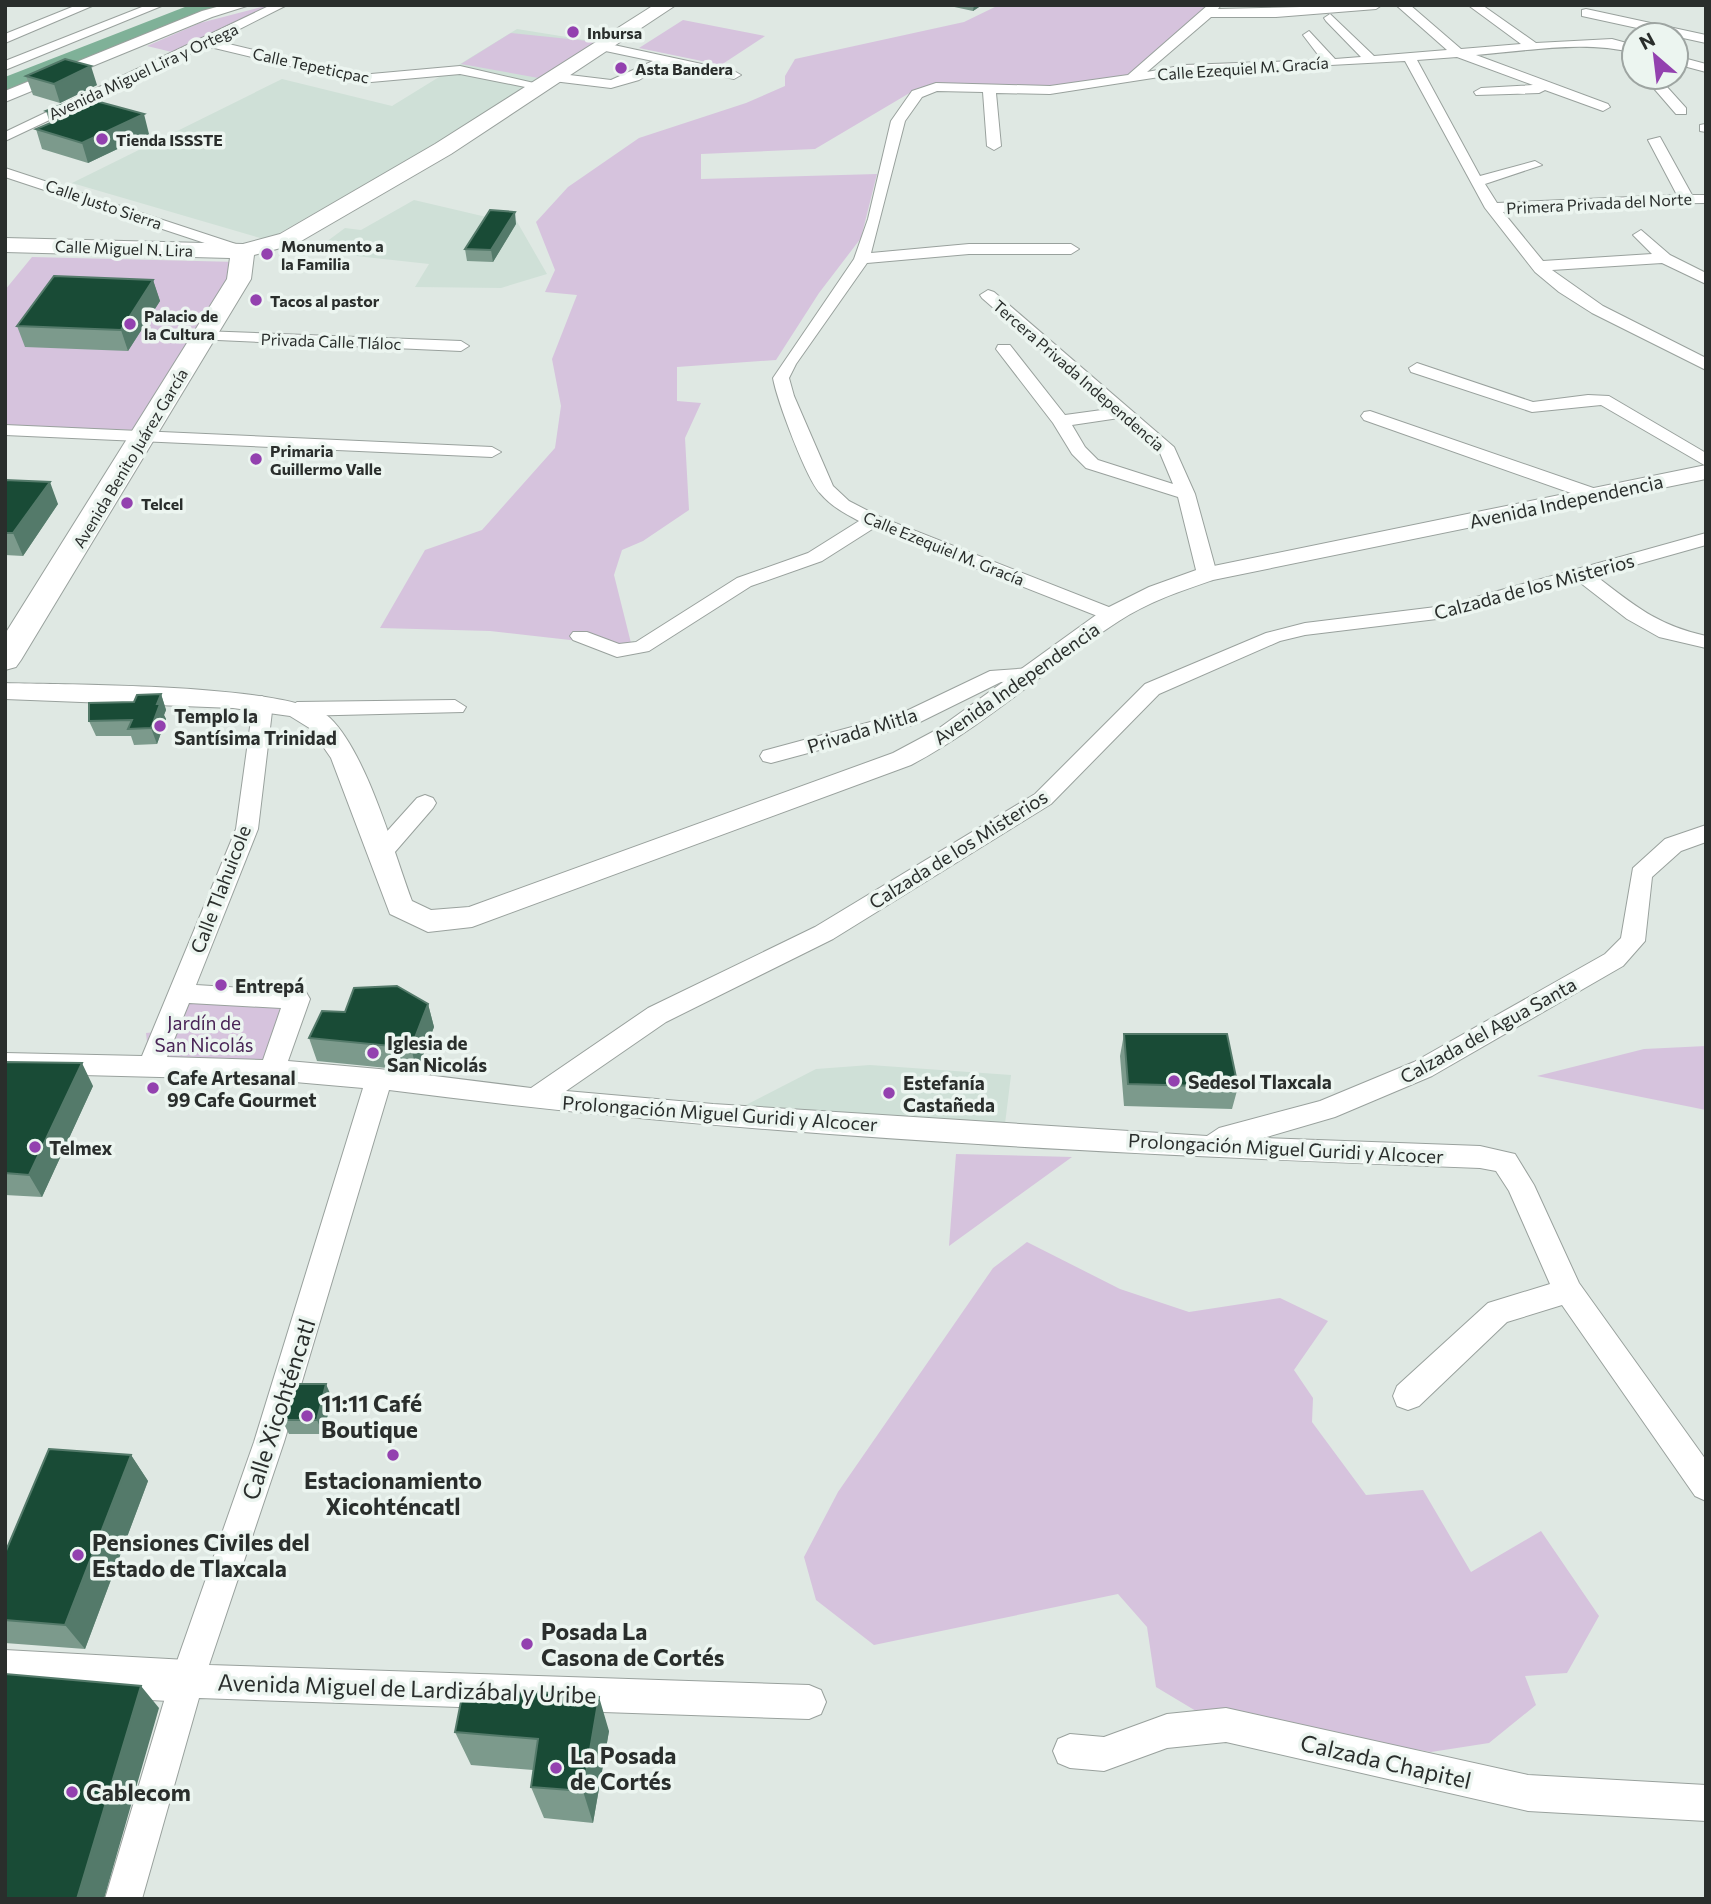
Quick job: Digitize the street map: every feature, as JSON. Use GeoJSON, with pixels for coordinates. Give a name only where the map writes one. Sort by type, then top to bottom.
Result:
{"type":"FeatureCollection","features":[{"type":"Feature","properties":{"kind":"main road"},"geometry":{"type":"LineString","coordinates":[[607,48],[667,5]]}},
{"type":"Feature","properties":{"kind":"main road"},"geometry":{"type":"LineString","coordinates":[[241,265],[451,151],[554,81],[684,5]]}},
{"type":"Feature","properties":{"kind":"main road","name":"Calle Miguel N. Lira"},"geometry":{"type":"LineString","coordinates":[[5,245],[241,265]]}},
{"type":"Feature","properties":{"kind":"main road","name":"Avenida Benito Juárez García"},"geometry":{"type":"LineString","coordinates":[[5,660],[145,435],[241,265]]}},
{"type":"Feature","properties":{"kind":"street"},"geometry":{"type":"LineString","coordinates":[[7,63],[158,5]]}},
{"type":"Feature","properties":{"kind":"street"},"geometry":{"type":"LineString","coordinates":[[5,97],[207,14],[243,5]]}},
{"type":"Feature","properties":{"kind":"street","name":"Avenida Miguel Lira y Ortega"},"geometry":{"type":"LineString","coordinates":[[5,137],[281,5]]}},
{"type":"Feature","properties":{"kind":"street"},"geometry":{"type":"LineString","coordinates":[[1132,76],[1212,9],[1276,13],[1376,5]]}},
{"type":"Feature","properties":{"kind":"street"},"geometry":{"type":"LineString","coordinates":[[1402,5],[1458,53],[1603,107]]}},
{"type":"Feature","properties":{"kind":"street"},"geometry":{"type":"LineString","coordinates":[[1474,5],[1533,47]]}},
{"type":"Feature","properties":{"kind":"street"},"geometry":{"type":"LineString","coordinates":[[5,39],[86,6]]}},
{"type":"Feature","properties":{"kind":"street"},"geometry":{"type":"LineString","coordinates":[[1583,9],[1706,39]]}},
{"type":"Feature","properties":{"kind":"street"},"geometry":{"type":"LineString","coordinates":[[1583,9],[1620,43]]}},
{"type":"Feature","properties":{"kind":"street"},"geometry":{"type":"LineString","coordinates":[[1330,18],[1371,60]]}},
{"type":"Feature","properties":{"kind":"street"},"geometry":{"type":"LineString","coordinates":[[1309,35],[1332,63]]}},
{"type":"Feature","properties":{"kind":"street","name":"Calle Tepeticpac"},"geometry":{"type":"LineString","coordinates":[[206,42],[360,79],[460,70],[554,81],[623,84],[665,60]]}},
{"type":"Feature","properties":{"kind":"street","name":"Calle Ezequiel M. Gracía"},"geometry":{"type":"LineString","coordinates":[[1112,615],[873,521],[842,505],[825,488],[785,396],[781,379],[862,259],[875,219],[898,121],[917,94],[936,87],[1063,89],[1185,69],[1332,63],[1533,47],[1620,46]]}},
{"type":"Feature","properties":{"kind":"street"},"geometry":{"type":"LineString","coordinates":[[607,48],[734,75]]}},
{"type":"Feature","properties":{"kind":"street"},"geometry":{"type":"LineString","coordinates":[[1409,57],[1492,208],[1540,266],[1565,289],[1706,365]]}},
{"type":"Feature","properties":{"kind":"street"},"geometry":{"type":"LineString","coordinates":[[989,88],[993,146]]}},
{"type":"Feature","properties":{"kind":"street"},"geometry":{"type":"LineString","coordinates":[[1481,92],[1550,88]]}},
{"type":"Feature","properties":{"kind":"street"},"geometry":{"type":"LineString","coordinates":[[1663,91],[1681,111]]}},
{"type":"Feature","properties":{"kind":"street"},"geometry":{"type":"LineString","coordinates":[[1656,140],[1687,199]]}},
{"type":"Feature","properties":{"kind":"street"},"geometry":{"type":"LineString","coordinates":[[1477,182],[1535,165]]}},
{"type":"Feature","properties":{"kind":"street","name":"Calle Justo Sierra"},"geometry":{"type":"LineString","coordinates":[[5,173],[241,265]]}},
{"type":"Feature","properties":{"kind":"street","name":"Primera Privada del Norte"},"geometry":{"type":"LineString","coordinates":[[1492,208],[1706,199]]}},
{"type":"Feature","properties":{"kind":"street"},"geometry":{"type":"LineString","coordinates":[[1641,235],[1665,258],[1706,279]]}},
{"type":"Feature","properties":{"kind":"street"},"geometry":{"type":"LineString","coordinates":[[862,259],[969,249],[1071,249]]}},
{"type":"Feature","properties":{"kind":"street"},"geometry":{"type":"LineString","coordinates":[[1540,266],[1665,258]]}},
{"type":"Feature","properties":{"kind":"street","name":"Tercera Privada Independencia"},"geometry":{"type":"LineString","coordinates":[[988,295],[1168,451],[1186,494],[1207,574]]}},
{"type":"Feature","properties":{"kind":"street","name":"Privada Calle Tláloc"},"geometry":{"type":"LineString","coordinates":[[202,336],[461,346]]}},
{"type":"Feature","properties":{"kind":"street","name":"Tercera Privada Independencia"},"geometry":{"type":"LineString","coordinates":[[1004,349],[1061,421],[1078,450],[1092,464],[1186,494]]}},
{"type":"Feature","properties":{"kind":"street"},"geometry":{"type":"LineString","coordinates":[[1417,368],[1532,407],[1603,400],[1618,405],[1706,461]]}},
{"type":"Feature","properties":{"kind":"street"},"geometry":{"type":"LineString","coordinates":[[1061,421],[1123,412]]}},
{"type":"Feature","properties":{"kind":"street"},"geometry":{"type":"LineString","coordinates":[[1370,416],[1595,495]]}},
{"type":"Feature","properties":{"kind":"street"},"geometry":{"type":"LineString","coordinates":[[5,430],[492,452]]}},
{"type":"Feature","properties":{"kind":"street","name":"Avenida Independencia"},"geometry":{"type":"LineString","coordinates":[[297,709],[320,723],[344,757],[400,907],[428,921],[472,917],[902,759],[947,735],[1112,615],[1157,592],[1207,574],[1706,472]]}},
{"type":"Feature","properties":{"kind":"street"},"geometry":{"type":"LineString","coordinates":[[580,636],[617,651],[642,647],[744,582],[815,557],[873,521]]}},
{"type":"Feature","properties":{"kind":"street","name":"Calzada de los Misterios"},"geometry":{"type":"LineString","coordinates":[[535,1099],[657,1015],[824,933],[1043,799],[1152,689],[1273,638],[1305,629],[1445,612],[1706,539]]}},
{"type":"Feature","properties":{"kind":"street"},"geometry":{"type":"LineString","coordinates":[[1583,575],[1633,615],[1666,633],[1706,642]]}},
{"type":"Feature","properties":{"kind":"street","name":"Privada Mitla"},"geometry":{"type":"LineString","coordinates":[[771,756],[908,719],[998,676],[1030,675]]}},
{"type":"Feature","properties":{"kind":"street"},"geometry":{"type":"LineString","coordinates":[[5,691],[262,703],[297,709],[455,707]]}},
{"type":"Feature","properties":{"kind":"street","name":"Calle Tlahuicole"},"geometry":{"type":"LineString","coordinates":[[150,1068],[247,829],[262,703]]}},
{"type":"Feature","properties":{"kind":"street"},"geometry":{"type":"LineString","coordinates":[[380,854],[425,803]]}},
{"type":"Feature","properties":{"kind":"street","name":"Calzada del Agua Santa"},"geometry":{"type":"LineString","coordinates":[[1194,1146],[1326,1110],[1423,1069],[1614,960],[1633,941],[1641,874],[1673,845],[1706,833]]}},
{"type":"Feature","properties":{"kind":"street"},"geometry":{"type":"LineString","coordinates":[[179,993],[297,999],[272,1070]]}},
{"type":"Feature","properties":{"kind":"street","name":"Prolongación Miguel Guridi y Alcocer"},"geometry":{"type":"LineString","coordinates":[[5,1063],[272,1070],[379,1079],[535,1099],[713,1115],[1194,1146],[1480,1157],[1505,1162],[1520,1185],[1568,1292]]}},
{"type":"Feature","properties":{"kind":"street","name":"Calle Xicohténcatl"},"geometry":{"type":"LineString","coordinates":[[123,1899],[187,1681],[270,1442],[379,1079]]}},
{"type":"Feature","properties":{"kind":"street"},"geometry":{"type":"LineString","coordinates":[[1408,1396],[1498,1312],[1568,1292],[1706,1486]]}},
{"type":"Feature","properties":{"kind":"street","name":"Avenida Miguel de Lardizábal y Uribe"},"geometry":{"type":"LineString","coordinates":[[5,1671],[187,1681],[809,1702]]}},
{"type":"Feature","properties":{"kind":"street","name":"Calzada Chapitel"},"geometry":{"type":"LineString","coordinates":[[1070,1751],[1104,1754],[1167,1731],[1226,1725],[1528,1793],[1706,1803]]}},
{"type":"Feature","properties":{"kind":"shaded area"},"geometry":{"type":"Polygon","coordinates":[[[517,29],[598,42],[531,90],[267,240],[72,183],[282,79],[392,106],[517,29]]]}},
{"type":"Feature","properties":{"kind":"shaded area"},"geometry":{"type":"Polygon","coordinates":[[[414,200],[495,219],[516,220],[547,274],[501,288],[415,287],[429,264],[347,255],[318,248],[345,228],[361,230],[414,200]]]}},
{"type":"Feature","properties":{"kind":"shaded area","name":"Estefanía Castañeda"},"geometry":{"type":"Polygon","coordinates":[[[870,1065],[1011,1075],[1005,1124],[742,1107],[816,1069],[870,1065]]]}},
{"type":"Feature","properties":{"kind":"green space"},"geometry":{"type":"Polygon","coordinates":[[[269,5],[176,53],[147,46],[200,23],[269,5]]]}},
{"type":"Feature","properties":{"kind":"green space"},"geometry":{"type":"Polygon","coordinates":[[[999,5],[1207,5],[1201,15],[1127,75],[1055,87],[946,84],[918,88],[815,149],[701,154],[701,179],[877,174],[861,238],[819,293],[776,360],[677,367],[677,401],[701,403],[685,438],[689,510],[643,541],[622,550],[614,575],[632,647],[490,631],[380,628],[425,550],[482,530],[555,448],[561,406],[552,359],[577,295],[545,292],[555,270],[536,222],[568,187],[639,138],[746,103],[785,86],[785,76],[795,59],[964,22],[999,5]]]}},
{"type":"Feature","properties":{"kind":"green space"},"geometry":{"type":"Polygon","coordinates":[[[683,20],[765,36],[721,65],[639,48],[683,20]]]}},
{"type":"Feature","properties":{"kind":"green space"},"geometry":{"type":"Polygon","coordinates":[[[511,33],[598,42],[544,79],[461,64],[511,33]]]}},
{"type":"Feature","properties":{"kind":"green space"},"geometry":{"type":"Polygon","coordinates":[[[32,257],[238,262],[132,430],[5,426],[5,290],[32,257]]]}},
{"type":"Feature","properties":{"kind":"green space","name":"Jardín de San Nicolás"},"geometry":{"type":"Polygon","coordinates":[[[179,993],[297,999],[272,1070],[150,1068],[146,1033],[165,1031],[179,993]]]}},
{"type":"Feature","properties":{"kind":"green space"},"geometry":{"type":"Polygon","coordinates":[[[1706,1046],[1706,1110],[1537,1076],[1644,1049],[1706,1046]]]}},
{"type":"Feature","properties":{"kind":"green space"},"geometry":{"type":"Polygon","coordinates":[[[956,1154],[1072,1157],[949,1246],[956,1154]]]}},
{"type":"Feature","properties":{"kind":"green space"},"geometry":{"type":"Polygon","coordinates":[[[1027,1242],[1120,1289],[1189,1312],[1280,1298],[1328,1321],[1294,1370],[1313,1398],[1312,1422],[1366,1495],[1423,1490],[1471,1572],[1541,1531],[1599,1616],[1567,1673],[1525,1676],[1536,1705],[1489,1743],[1431,1752],[1196,1711],[1156,1687],[1147,1627],[1118,1594],[874,1645],[816,1600],[804,1557],[838,1492],[993,1268],[1027,1242]]]}},
{"type":"Feature","properties":{"kind":"building"},"geometry":{"type":"Polygon","coordinates":[[[65,59],[91,66],[54,84],[26,76],[65,59]]]}},
{"type":"Feature","properties":{"kind":"building"},"geometry":{"type":"Polygon","coordinates":[[[81,97],[144,114],[82,143],[36,129],[65,117],[46,111],[81,97]]]}},
{"type":"Feature","properties":{"kind":"building"},"geometry":{"type":"Polygon","coordinates":[[[490,210],[515,212],[491,250],[465,249],[490,210]]]}},
{"type":"Feature","properties":{"kind":"building"},"geometry":{"type":"Polygon","coordinates":[[[54,276],[153,280],[121,330],[17,326],[54,276]]]}},
{"type":"Feature","properties":{"kind":"building"},"geometry":{"type":"Polygon","coordinates":[[[5,480],[50,482],[13,533],[5,533],[5,480]]]}},
{"type":"Feature","properties":{"kind":"building"},"geometry":{"type":"Polygon","coordinates":[[[161,694],[151,728],[128,729],[132,720],[89,721],[89,703],[134,702],[137,695],[161,694]]]}},
{"type":"Feature","properties":{"kind":"building"},"geometry":{"type":"Polygon","coordinates":[[[397,986],[428,1004],[411,1048],[309,1038],[322,1011],[345,1012],[354,988],[397,986]]]}},
{"type":"Feature","properties":{"kind":"building"},"geometry":{"type":"Polygon","coordinates":[[[1124,1034],[1227,1034],[1238,1087],[1128,1084],[1124,1034]]]}},
{"type":"Feature","properties":{"kind":"building"},"geometry":{"type":"Polygon","coordinates":[[[5,1062],[82,1063],[29,1175],[5,1173],[5,1062]]]}},
{"type":"Feature","properties":{"kind":"building"},"geometry":{"type":"Polygon","coordinates":[[[293,1384],[326,1384],[317,1420],[282,1420],[293,1384]]]}},
{"type":"Feature","properties":{"kind":"building"},"geometry":{"type":"Polygon","coordinates":[[[49,1449],[131,1455],[65,1625],[5,1620],[5,1553],[49,1449]]]}},
{"type":"Feature","properties":{"kind":"building","name":"Cablecom"},"geometry":{"type":"Polygon","coordinates":[[[5,1674],[141,1686],[77,1899],[5,1899],[5,1674]]]}},
{"type":"Feature","properties":{"kind":"building"},"geometry":{"type":"Polygon","coordinates":[[[464,1686],[599,1697],[583,1791],[531,1787],[538,1739],[455,1732],[464,1686]]]}},
{"type":"Feature","properties":{"kind":"waterway"},"geometry":{"type":"LineString","coordinates":[[5,85],[210,5]]}},
{"type":"Feature","properties":{"kind":"place","name":"Inbursa"},"geometry":{"type":"Point","coordinates":[573,32]}},
{"type":"Feature","properties":{"kind":"place","name":"Asta Bandera"},"geometry":{"type":"Point","coordinates":[621,68]}},
{"type":"Feature","properties":{"kind":"place","name":"Tienda ISSSTE"},"geometry":{"type":"Point","coordinates":[102,139]}},
{"type":"Feature","properties":{"kind":"place","name":"Monumento a la Familia"},"geometry":{"type":"Point","coordinates":[267,254]}},
{"type":"Feature","properties":{"kind":"place","name":"Tacos al pastor"},"geometry":{"type":"Point","coordinates":[256,300]}},
{"type":"Feature","properties":{"kind":"place","name":"Palacio de la Cultura"},"geometry":{"type":"Point","coordinates":[130,324]}},
{"type":"Feature","properties":{"kind":"place","name":"Primaria Guillermo Valle"},"geometry":{"type":"Point","coordinates":[256,459]}},
{"type":"Feature","properties":{"kind":"place","name":"Telcel"},"geometry":{"type":"Point","coordinates":[127,503]}},
{"type":"Feature","properties":{"kind":"place","name":"Templo la Santísima Trinidad"},"geometry":{"type":"Point","coordinates":[160,726]}},
{"type":"Feature","properties":{"kind":"place","name":"Entrepá"},"geometry":{"type":"Point","coordinates":[221,985]}},
{"type":"Feature","properties":{"kind":"place","name":"Iglesia de San Nicolás"},"geometry":{"type":"Point","coordinates":[373,1053]}},
{"type":"Feature","properties":{"kind":"place","name":"Sedesol Tlaxcala"},"geometry":{"type":"Point","coordinates":[1174,1081]}},
{"type":"Feature","properties":{"kind":"place","name":"Cafe Artesanal 99 Cafe Gourmet"},"geometry":{"type":"Point","coordinates":[153,1088]}},
{"type":"Feature","properties":{"kind":"place","name":"Estefanía Castañeda"},"geometry":{"type":"Point","coordinates":[889,1093]}},
{"type":"Feature","properties":{"kind":"place","name":"Telmex"},"geometry":{"type":"Point","coordinates":[35,1147]}},
{"type":"Feature","properties":{"kind":"place","name":"11:11 Café Boutique"},"geometry":{"type":"Point","coordinates":[307,1416]}},
{"type":"Feature","properties":{"kind":"place","name":"Estacionamiento Xicohténcatl"},"geometry":{"type":"Point","coordinates":[393,1455]}},
{"type":"Feature","properties":{"kind":"place","name":"Pensiones Civiles del Estado de Tlaxcala"},"geometry":{"type":"Point","coordinates":[78,1555]}},
{"type":"Feature","properties":{"kind":"place","name":"Posada La Casona de Cortés"},"geometry":{"type":"Point","coordinates":[527,1644]}},
{"type":"Feature","properties":{"kind":"place","name":"La Posada de Cortés"},"geometry":{"type":"Point","coordinates":[556,1768]}},
{"type":"Feature","properties":{"kind":"place","name":"Cablecom"},"geometry":{"type":"Point","coordinates":[72,1792]}}]}
